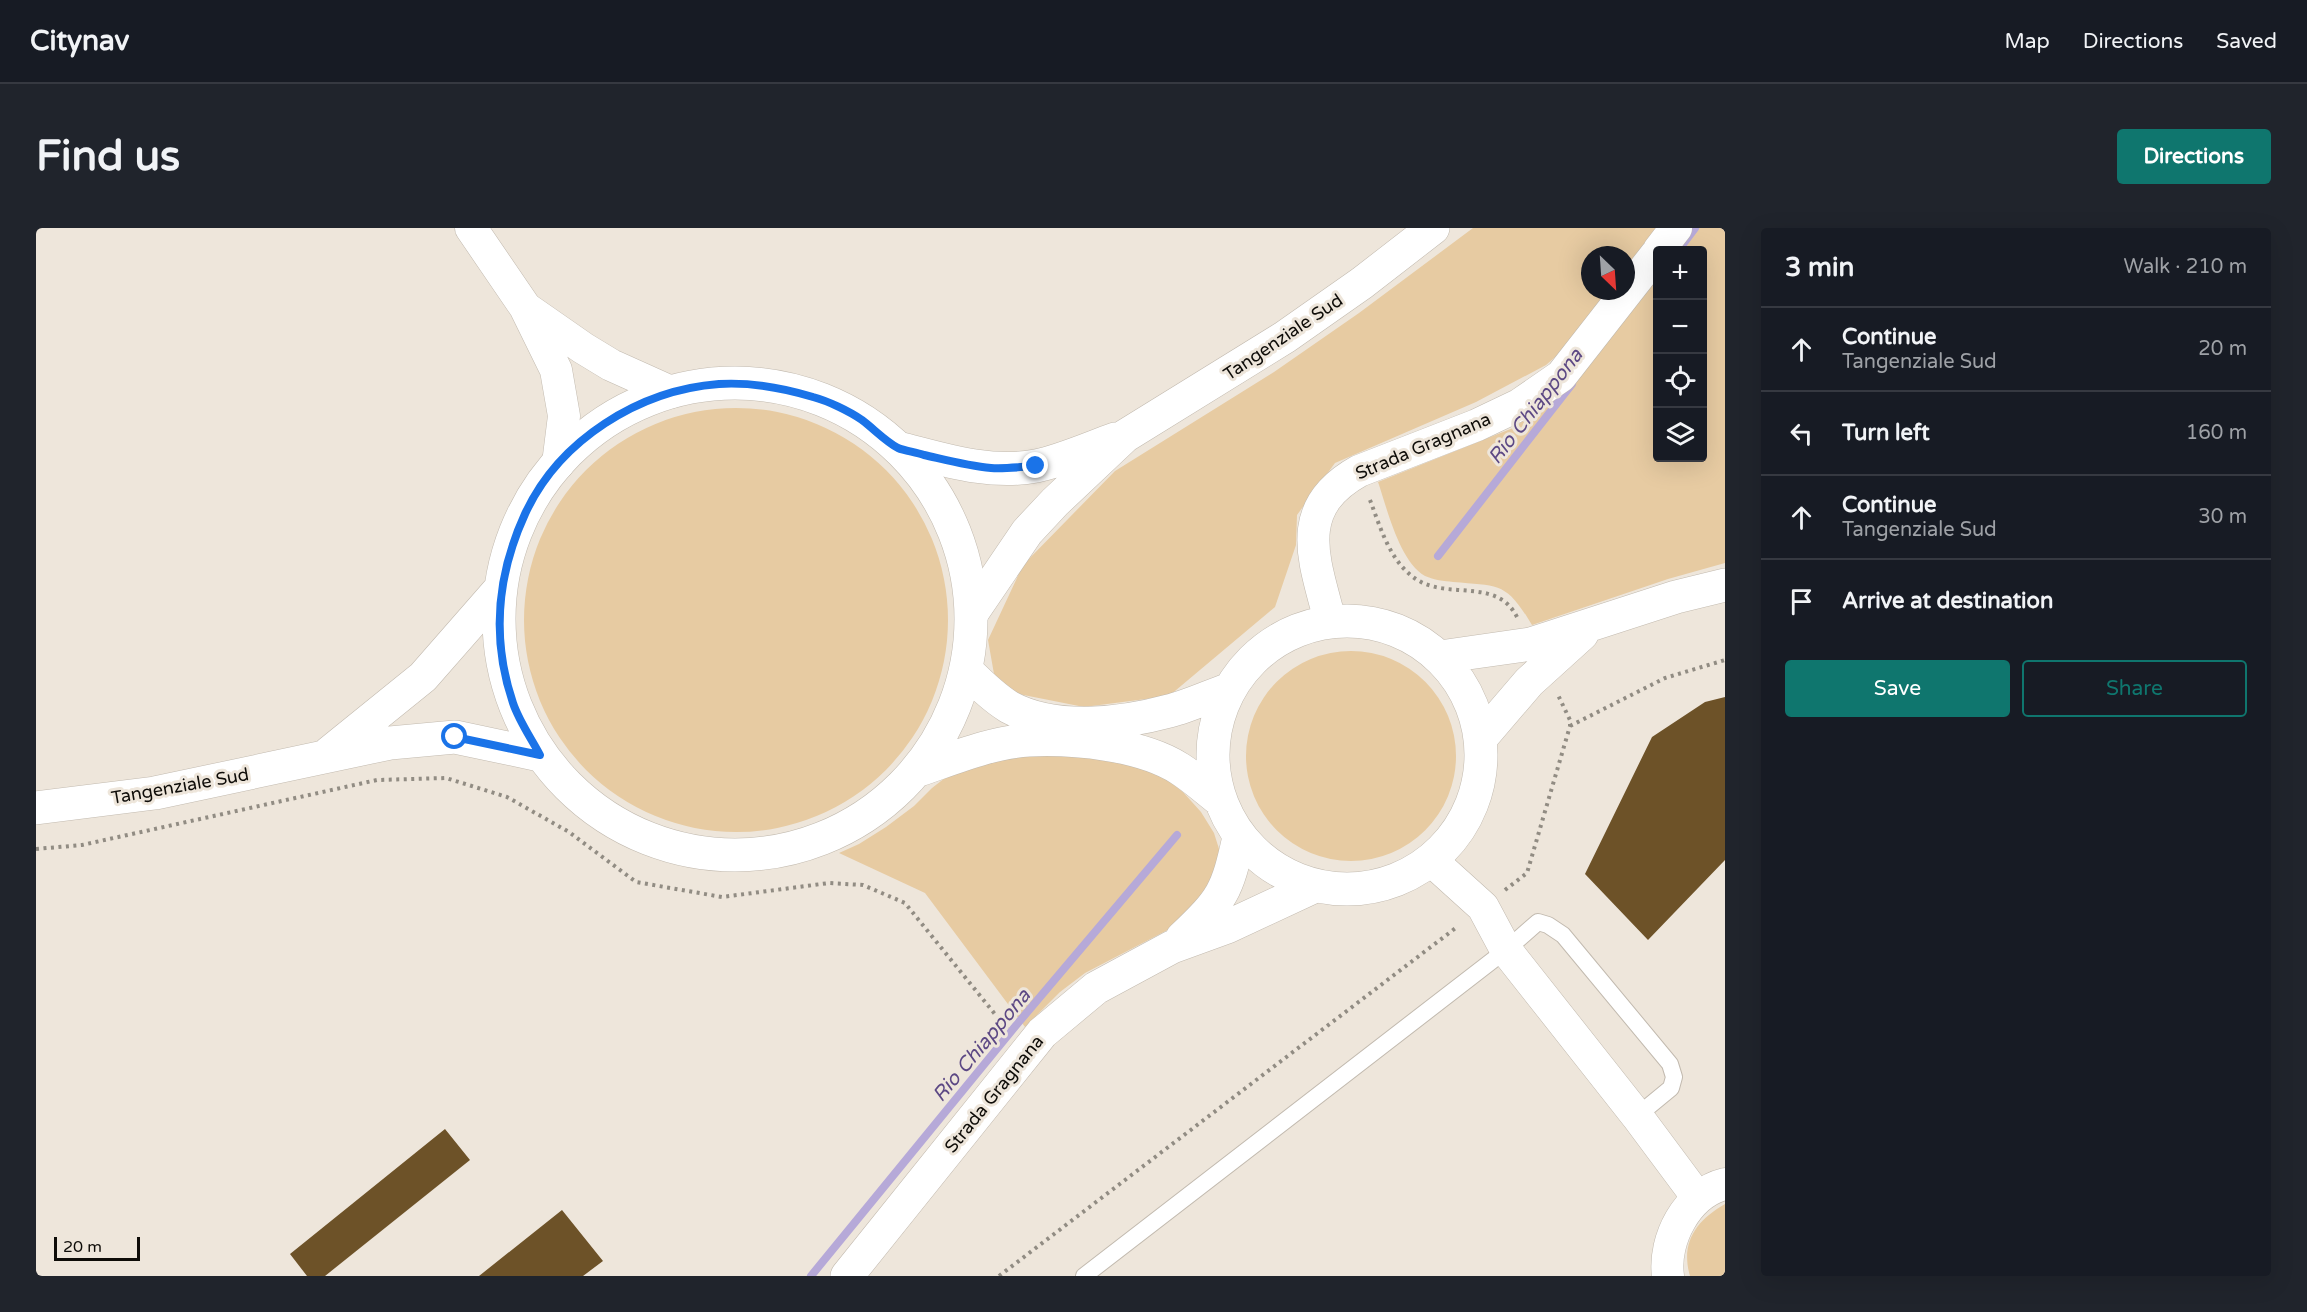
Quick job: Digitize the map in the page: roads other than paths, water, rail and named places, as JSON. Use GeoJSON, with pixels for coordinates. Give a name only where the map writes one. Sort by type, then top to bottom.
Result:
{"type":"FeatureCollection","features":[{"type":"Feature","properties":{"kind":"main road","name":"Tangenziale Sud"},"geometry":{"type":"LineString","coordinates":[[972,613],[1027,532],[1055,501],[1125,436],[1285,337],[1362,283],[1433,228]]}},
{"type":"Feature","properties":{"kind":"main road"},"geometry":{"type":"LineString","coordinates":[[719,384],[768,386],[816,397],[859,418],[898,448],[923,475],[943,506],[958,540],[966,567],[972,613],[967,671],[949,723],[919,770],[864,818],[798,848],[726,857],[654,842],[590,808],[540,755],[513,704],[500,648],[500,589],[511,544],[530,502],[558,464],[582,440],[609,420],[639,404],[671,392],[719,384]]}},
{"type":"Feature","properties":{"kind":"main road","name":"Tangenziale Sud"},"geometry":{"type":"LineString","coordinates":[[898,448],[957,463],[992,468],[1036,466],[1125,436]]}},
{"type":"Feature","properties":{"kind":"main road"},"geometry":{"type":"LineString","coordinates":[[1440,657],[1520,646],[1592,626],[1676,597],[1725,585]]}},
{"type":"Feature","properties":{"kind":"main road","name":"Tangenziale Sud"},"geometry":{"type":"LineString","coordinates":[[323,758],[423,677],[500,589]]}},
{"type":"Feature","properties":{"kind":"main road"},"geometry":{"type":"LineString","coordinates":[[1330,621],[1360,621],[1389,627],[1416,639],[1440,657],[1468,694],[1481,738],[1482,772],[1473,806],[1455,836],[1431,861],[1396,881],[1356,890],[1315,886],[1273,868],[1239,837],[1220,800],[1212,762],[1216,725],[1230,689],[1248,664],[1272,643],[1300,629],[1330,621]]}},
{"type":"Feature","properties":{"kind":"main road"},"geometry":{"type":"LineString","coordinates":[[1481,738],[1528,682],[1592,626]]}},
{"type":"Feature","properties":{"kind":"main road"},"geometry":{"type":"LineString","coordinates":[[967,671],[992,696],[1011,708],[1029,715],[1058,721],[1111,721],[1170,711],[1230,689]]}},
{"type":"Feature","properties":{"kind":"main road","name":"Tangenziale Sud"},"geometry":{"type":"LineString","coordinates":[[36,808],[155,793],[390,743],[455,737],[540,755]]}},
{"type":"Feature","properties":{"kind":"main road"},"geometry":{"type":"LineString","coordinates":[[919,770],[994,746],[1028,740],[1088,742],[1121,747],[1154,757],[1179,769],[1220,800]]}},
{"type":"Feature","properties":{"kind":"main road","name":"Strada Gragnana"},"geometry":{"type":"LineString","coordinates":[[1172,948],[1213,908],[1223,894],[1230,877],[1239,837]]}},
{"type":"Feature","properties":{"kind":"main road","name":"Strada Gragnana"},"geometry":{"type":"LineString","coordinates":[[848,1276],[1042,1033],[1096,988],[1172,948],[1227,927],[1315,886]]}},
{"type":"Feature","properties":{"kind":"street"},"geometry":{"type":"LineString","coordinates":[[471,228],[525,308],[555,370],[564,416],[558,464]]}},
{"type":"Feature","properties":{"kind":"street","name":"Strada Gragnana"},"geometry":{"type":"LineString","coordinates":[[1662,246],[1676,228]]}},
{"type":"Feature","properties":{"kind":"street","name":"Strada Gragnana"},"geometry":{"type":"LineString","coordinates":[[1330,621],[1314,554],[1314,528],[1316,515],[1341,481],[1359,471],[1477,425],[1519,405],[1561,376],[1653,257]]}},
{"type":"Feature","properties":{"kind":"street"},"geometry":{"type":"LineString","coordinates":[[525,308],[583,348],[671,392]]}},
{"type":"Feature","properties":{"kind":"street"},"geometry":{"type":"LineString","coordinates":[[1431,861],[1483,908],[1506,950],[1636,1116],[1712,1191],[1681,1217],[1670,1240],[1668,1276]]}},
{"type":"Feature","properties":{"kind":"lane"},"geometry":{"type":"LineString","coordinates":[[1084,1276],[1506,950],[1538,922],[1548,925],[1563,935],[1670,1064],[1674,1077],[1671,1088],[1636,1116]]}},
{"type":"Feature","properties":{"kind":"waterway","name":"Rio Chiappona"},"geometry":{"type":"LineString","coordinates":[[1683,244],[1695,228]]}},
{"type":"Feature","properties":{"kind":"waterway","name":"Rio Chiappona"},"geometry":{"type":"LineString","coordinates":[[1438,556],[1572,384]]}},
{"type":"Feature","properties":{"kind":"waterway","name":"Rio Chiappona"},"geometry":{"type":"LineString","coordinates":[[811,1276],[1018,1023],[1177,835]]}}]}
